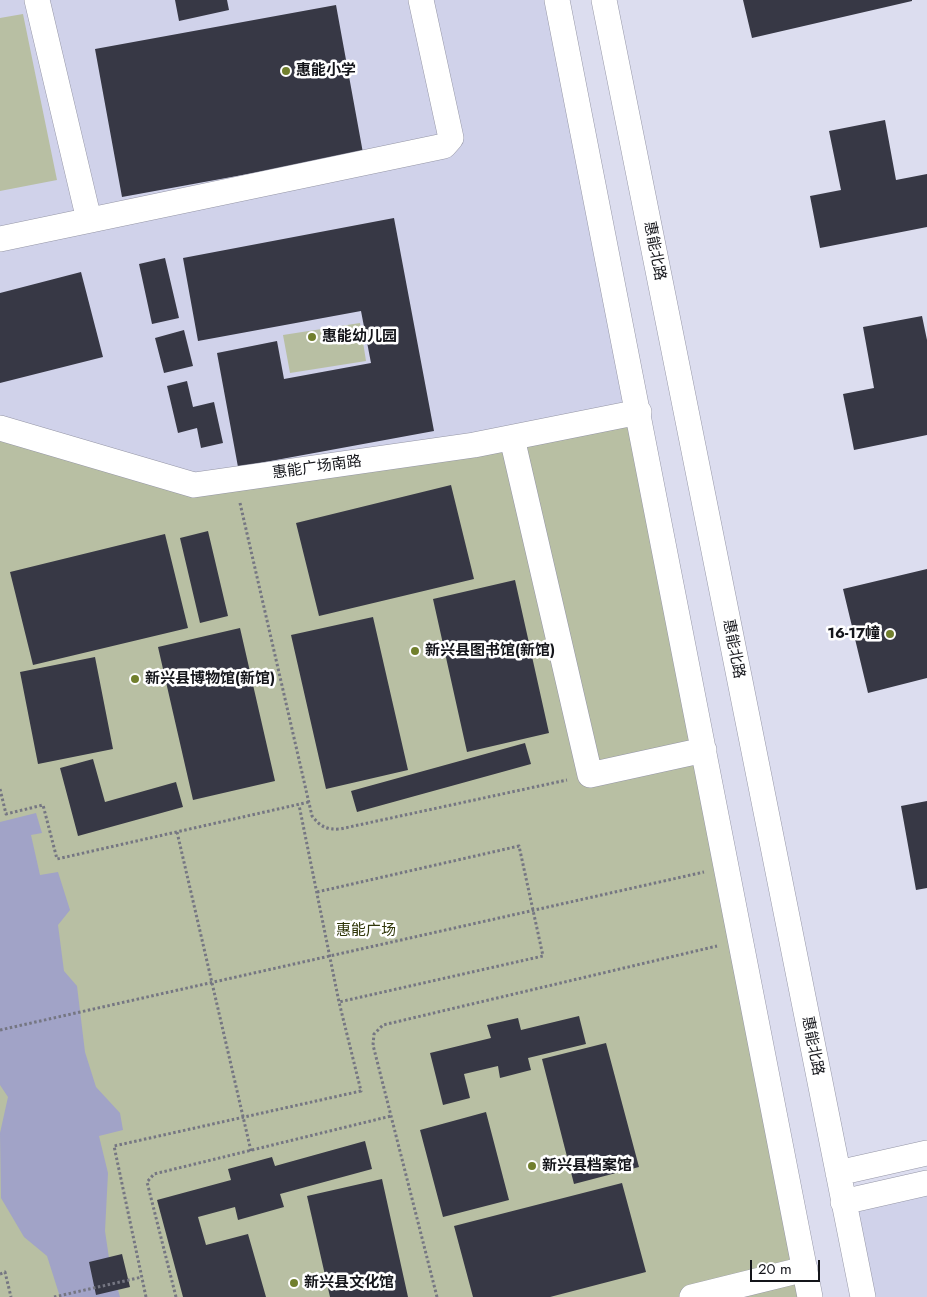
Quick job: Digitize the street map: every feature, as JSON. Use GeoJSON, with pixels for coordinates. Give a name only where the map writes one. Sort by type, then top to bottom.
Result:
{"type":"FeatureCollection","features":[{"type":"Feature","properties":{"kind":"street"},"geometry":{"type":"LineString","coordinates":[[37,0],[89,220]]}},
{"type":"Feature","properties":{"kind":"street"},"geometry":{"type":"LineString","coordinates":[[0,239],[444,146],[451,138],[421,0]]}},
{"type":"Feature","properties":{"kind":"street"},"geometry":{"type":"LineString","coordinates":[[558,0],[810,1297]]}},
{"type":"Feature","properties":{"kind":"street","name":"惠能北路"},"geometry":{"type":"LineString","coordinates":[[604,0],[862,1297]]}},
{"type":"Feature","properties":{"kind":"street","name":"惠能广场南路"},"geometry":{"type":"LineString","coordinates":[[0,428],[194,485],[474,445],[639,412]]}},
{"type":"Feature","properties":{"kind":"street"},"geometry":{"type":"LineString","coordinates":[[512,438],[590,775],[704,750]]}},
{"type":"Feature","properties":{"kind":"street"},"geometry":{"type":"LineString","coordinates":[[838,1174],[927,1152]]}},
{"type":"Feature","properties":{"kind":"street"},"geometry":{"type":"LineString","coordinates":[[844,1202],[927,1183]]}},
{"type":"Feature","properties":{"kind":"street"},"geometry":{"type":"LineString","coordinates":[[692,1297],[805,1269]]}},
{"type":"Feature","properties":{"kind":"path"},"geometry":{"type":"LineString","coordinates":[[234,480],[312,816],[320,825],[330,829],[340,829],[590,775]]}},
{"type":"Feature","properties":{"kind":"path"},"geometry":{"type":"LineString","coordinates":[[0,789],[6,814],[43,805],[56,859],[309,802]]}},
{"type":"Feature","properties":{"kind":"path"},"geometry":{"type":"LineString","coordinates":[[146,1297],[114,1146],[243,1119],[361,1091],[330,956],[299,805]]}},
{"type":"Feature","properties":{"kind":"path"},"geometry":{"type":"LineString","coordinates":[[177,832],[251,1150]]}},
{"type":"Feature","properties":{"kind":"path"},"geometry":{"type":"LineString","coordinates":[[317,892],[519,846],[544,956],[340,1002]]}},
{"type":"Feature","properties":{"kind":"path"},"geometry":{"type":"LineString","coordinates":[[0,1030],[726,867]]}},
{"type":"Feature","properties":{"kind":"path"},"geometry":{"type":"LineString","coordinates":[[436,1297],[373,1045],[374,1034],[383,1025],[740,940]]}},
{"type":"Feature","properties":{"kind":"path"},"geometry":{"type":"LineString","coordinates":[[176,1297],[148,1182],[154,1174],[391,1116]]}},
{"type":"Feature","properties":{"kind":"path"},"geometry":{"type":"LineString","coordinates":[[0,1274],[5,1272],[11,1297]]}},
{"type":"Feature","properties":{"kind":"path"},"geometry":{"type":"LineString","coordinates":[[54,1297],[142,1277]]}},
{"type":"Feature","properties":{"kind":"shaded area"},"geometry":{"type":"Polygon","coordinates":[[[0,0],[557,0],[639,412],[194,485],[0,428],[0,0]]]}},
{"type":"Feature","properties":{"kind":"shaded area"},"geometry":{"type":"Polygon","coordinates":[[[36,813],[42,833],[31,835],[40,875],[58,872],[70,910],[58,925],[64,971],[77,986],[85,1052],[96,1087],[120,1113],[123,1130],[99,1136],[108,1173],[105,1231],[109,1258],[120,1297],[60,1297],[47,1256],[24,1237],[1,1198],[0,1133],[8,1097],[0,1085],[0,822],[36,813]]]}},
{"type":"Feature","properties":{"kind":"shaded area"},"geometry":{"type":"Polygon","coordinates":[[[927,1172],[927,1297],[863,1297],[842,1193],[927,1172]]]}},
{"type":"Feature","properties":{"kind":"green space"},"geometry":{"type":"Polygon","coordinates":[[[23,14],[57,180],[0,191],[0,18],[23,14]]]}},
{"type":"Feature","properties":{"kind":"green space"},"geometry":{"type":"Polygon","coordinates":[[[360,323],[366,361],[290,373],[283,335],[360,323]]]}},
{"type":"Feature","properties":{"kind":"green space","name":"惠能广场"},"geometry":{"type":"Polygon","coordinates":[[[639,412],[810,1297],[0,1297],[0,428],[194,485],[639,412]]]}},
{"type":"Feature","properties":{"kind":"building"},"geometry":{"type":"Polygon","coordinates":[[[175,0],[227,0],[229,10],[179,21],[175,0]]]}},
{"type":"Feature","properties":{"kind":"building"},"geometry":{"type":"Polygon","coordinates":[[[743,0],[912,0],[912,1],[752,38],[743,0]]]}},
{"type":"Feature","properties":{"kind":"building"},"geometry":{"type":"Polygon","coordinates":[[[336,5],[363,153],[122,197],[95,49],[336,5]]]}},
{"type":"Feature","properties":{"kind":"building"},"geometry":{"type":"Polygon","coordinates":[[[885,120],[896,180],[927,174],[927,227],[820,248],[810,196],[841,190],[829,131],[885,120]]]}},
{"type":"Feature","properties":{"kind":"building"},"geometry":{"type":"Polygon","coordinates":[[[394,218],[434,431],[238,467],[217,353],[277,341],[284,379],[371,363],[361,311],[198,341],[183,258],[394,218]]]}},
{"type":"Feature","properties":{"kind":"building"},"geometry":{"type":"Polygon","coordinates":[[[165,258],[179,318],[152,324],[139,264],[165,258]]]}},
{"type":"Feature","properties":{"kind":"building"},"geometry":{"type":"Polygon","coordinates":[[[81,272],[103,357],[0,383],[0,293],[81,272]]]}},
{"type":"Feature","properties":{"kind":"building"},"geometry":{"type":"Polygon","coordinates":[[[922,316],[927,340],[927,435],[854,450],[843,394],[874,388],[863,327],[922,316]]]}},
{"type":"Feature","properties":{"kind":"building"},"geometry":{"type":"Polygon","coordinates":[[[184,330],[193,366],[164,373],[155,338],[184,330]]]}},
{"type":"Feature","properties":{"kind":"building"},"geometry":{"type":"Polygon","coordinates":[[[187,381],[193,407],[214,402],[223,443],[201,448],[197,428],[178,433],[167,386],[187,381]]]}},
{"type":"Feature","properties":{"kind":"building"},"geometry":{"type":"Polygon","coordinates":[[[451,485],[474,579],[319,616],[296,523],[451,485]]]}},
{"type":"Feature","properties":{"kind":"building"},"geometry":{"type":"Polygon","coordinates":[[[208,531],[228,616],[200,623],[180,538],[208,531]]]}},
{"type":"Feature","properties":{"kind":"building"},"geometry":{"type":"Polygon","coordinates":[[[165,534],[188,628],[33,665],[10,572],[165,534]]]}},
{"type":"Feature","properties":{"kind":"building","name":"16-17幢"},"geometry":{"type":"Polygon","coordinates":[[[927,569],[927,678],[868,693],[843,589],[927,569]]]}},
{"type":"Feature","properties":{"kind":"building"},"geometry":{"type":"Polygon","coordinates":[[[515,580],[549,733],[467,752],[433,599],[515,580]]]}},
{"type":"Feature","properties":{"kind":"building"},"geometry":{"type":"Polygon","coordinates":[[[373,617],[408,770],[326,789],[291,635],[373,617]]]}},
{"type":"Feature","properties":{"kind":"building"},"geometry":{"type":"Polygon","coordinates":[[[240,628],[275,781],[193,800],[158,647],[240,628]]]}},
{"type":"Feature","properties":{"kind":"building"},"geometry":{"type":"Polygon","coordinates":[[[95,657],[113,749],[38,764],[20,672],[95,657]]]}},
{"type":"Feature","properties":{"kind":"building"},"geometry":{"type":"Polygon","coordinates":[[[525,743],[531,764],[357,812],[351,791],[525,743]]]}},
{"type":"Feature","properties":{"kind":"building"},"geometry":{"type":"Polygon","coordinates":[[[93,759],[105,802],[176,782],[183,807],[78,836],[60,768],[93,759]]]}},
{"type":"Feature","properties":{"kind":"building"},"geometry":{"type":"Polygon","coordinates":[[[927,801],[927,888],[916,890],[901,806],[927,801]]]}},
{"type":"Feature","properties":{"kind":"building"},"geometry":{"type":"Polygon","coordinates":[[[579,1016],[586,1044],[528,1058],[531,1070],[500,1078],[498,1066],[464,1074],[470,1098],[443,1105],[430,1053],[491,1038],[487,1025],[518,1018],[521,1030],[579,1016]]]}},
{"type":"Feature","properties":{"kind":"building"},"geometry":{"type":"Polygon","coordinates":[[[606,1043],[639,1167],[574,1184],[542,1059],[606,1043]]]}},
{"type":"Feature","properties":{"kind":"building"},"geometry":{"type":"Polygon","coordinates":[[[486,1112],[509,1200],[443,1217],[420,1130],[486,1112]]]}},
{"type":"Feature","properties":{"kind":"building"},"geometry":{"type":"Polygon","coordinates":[[[365,1141],[372,1169],[280,1194],[284,1207],[238,1220],[235,1207],[198,1217],[206,1245],[248,1234],[266,1297],[183,1297],[157,1200],[231,1180],[228,1169],[272,1157],[275,1166],[365,1141]]]}},
{"type":"Feature","properties":{"kind":"building"},"geometry":{"type":"Polygon","coordinates":[[[382,1179],[408,1297],[330,1297],[307,1196],[382,1179]]]}},
{"type":"Feature","properties":{"kind":"building"},"geometry":{"type":"Polygon","coordinates":[[[622,1183],[646,1272],[550,1297],[473,1297],[454,1226],[622,1183]]]}},
{"type":"Feature","properties":{"kind":"building"},"geometry":{"type":"Polygon","coordinates":[[[122,1254],[130,1287],[96,1295],[89,1262],[122,1254]]]}},
{"type":"Feature","properties":{"kind":"place","name":"惠能小学"},"geometry":{"type":"Point","coordinates":[286,71]}},
{"type":"Feature","properties":{"kind":"place","name":"惠能幼儿园"},"geometry":{"type":"Point","coordinates":[312,337]}},
{"type":"Feature","properties":{"kind":"place","name":"16-17幢"},"geometry":{"type":"Point","coordinates":[890,634]}},
{"type":"Feature","properties":{"kind":"place","name":"新兴县图书馆(新馆)"},"geometry":{"type":"Point","coordinates":[415,651]}},
{"type":"Feature","properties":{"kind":"place","name":"新兴县博物馆(新馆)"},"geometry":{"type":"Point","coordinates":[135,679]}},
{"type":"Feature","properties":{"kind":"place","name":"新兴县档案馆"},"geometry":{"type":"Point","coordinates":[532,1166]}},
{"type":"Feature","properties":{"kind":"place","name":"新兴县文化馆"},"geometry":{"type":"Point","coordinates":[294,1283]}}]}
